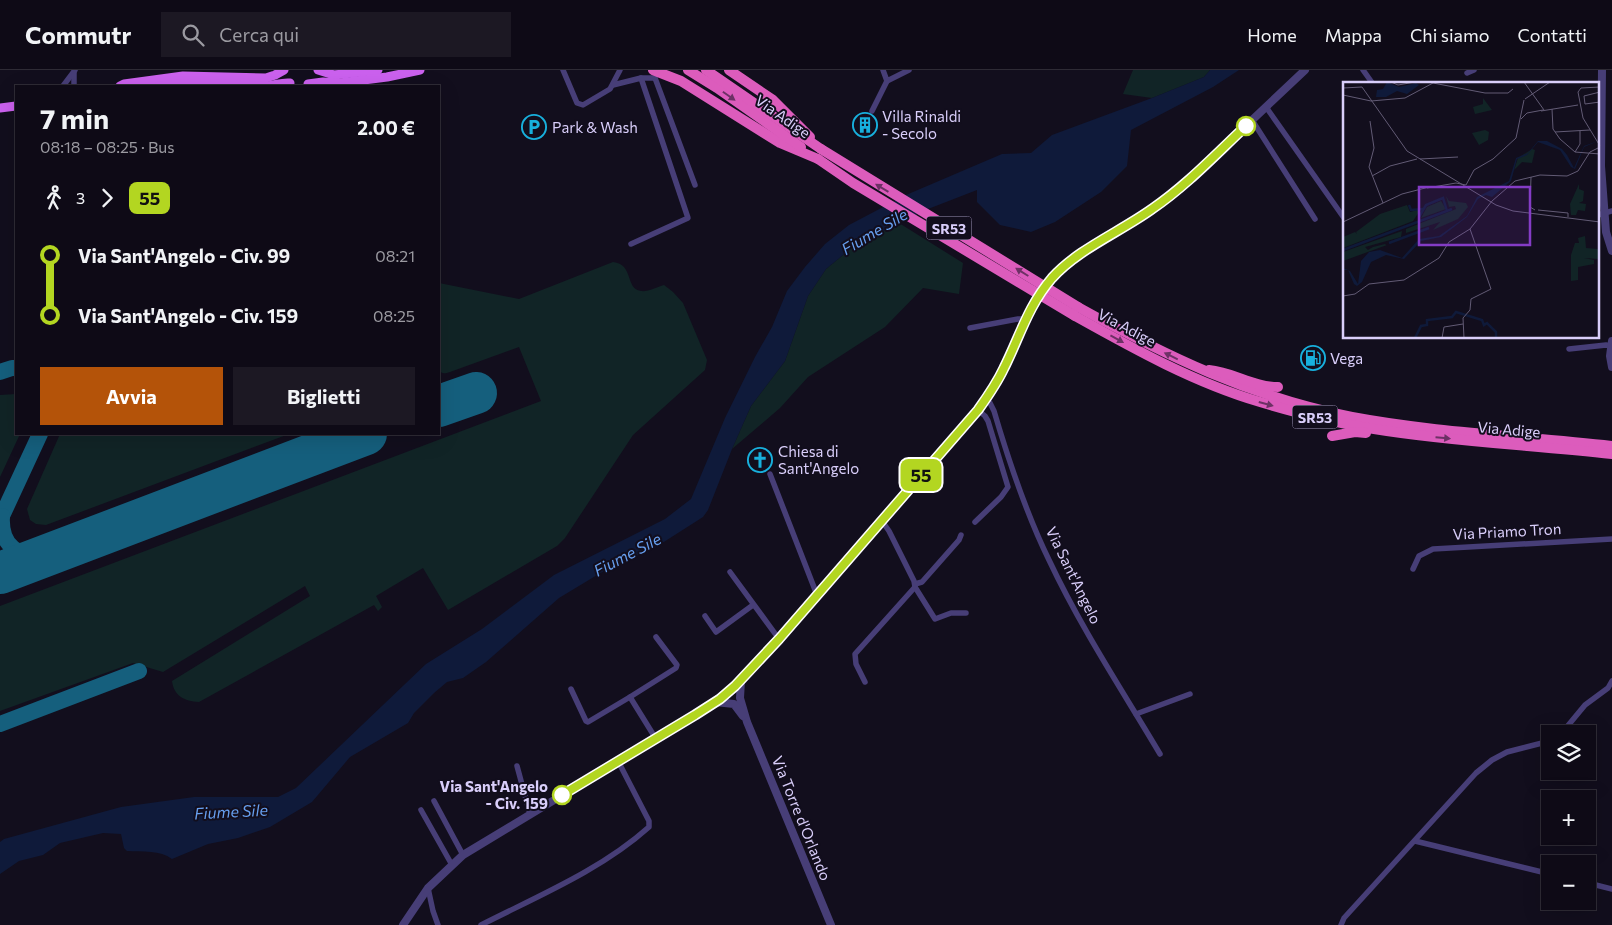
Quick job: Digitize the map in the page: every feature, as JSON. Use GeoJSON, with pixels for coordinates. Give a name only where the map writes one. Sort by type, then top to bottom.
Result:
{"type":"FeatureCollection","features":[{"type":"Feature","properties":{"kind":"highway"},"geometry":{"type":"LineString","coordinates":[[653,70],[680,81],[780,143],[819,154]]}},
{"type":"Feature","properties":{"kind":"highway","name":"Via Adige"},"geometry":{"type":"LineString","coordinates":[[688,70],[819,154],[1076,312],[1168,366],[1258,402],[1320,418],[1374,429],[1612,454]]}},
{"type":"Feature","properties":{"kind":"highway","name":"Via Adige"},"geometry":{"type":"LineString","coordinates":[[706,70],[819,154]]}},
{"type":"Feature","properties":{"kind":"highway"},"geometry":{"type":"LineString","coordinates":[[728,70],[774,100],[802,128],[819,154]]}},
{"type":"Feature","properties":{"kind":"highway","name":"Via Adige"},"geometry":{"type":"LineString","coordinates":[[1076,312],[1200,370],[1249,389],[1306,406],[1352,417],[1412,426],[1612,444]]}},
{"type":"Feature","properties":{"kind":"highway"},"geometry":{"type":"LineString","coordinates":[[1200,370],[1223,372],[1264,387],[1278,387]]}},
{"type":"Feature","properties":{"kind":"highway"},"geometry":{"type":"LineString","coordinates":[[1332,436],[1355,432],[1389,436],[1417,435]]}},
{"type":"Feature","properties":{"kind":"main road"},"geometry":{"type":"LineString","coordinates":[[126,85],[175,76],[266,78],[285,70],[286,76],[293,85]]}},
{"type":"Feature","properties":{"kind":"main road"},"geometry":{"type":"LineString","coordinates":[[305,85],[313,77],[313,70]]}},
{"type":"Feature","properties":{"kind":"main road"},"geometry":{"type":"LineString","coordinates":[[318,70],[334,75],[378,70]]}},
{"type":"Feature","properties":{"kind":"main road"},"geometry":{"type":"LineString","coordinates":[[305,85],[323,82],[340,83],[400,75],[420,70]]}},
{"type":"Feature","properties":{"kind":"main road"},"geometry":{"type":"LineString","coordinates":[[167,85],[224,77],[260,85]]}},
{"type":"Feature","properties":{"kind":"main road"},"geometry":{"type":"LineString","coordinates":[[271,85],[282,83],[293,85]]}},
{"type":"Feature","properties":{"kind":"main road"},"geometry":{"type":"LineString","coordinates":[[0,108],[15,106]]}},
{"type":"Feature","properties":{"kind":"street"},"geometry":{"type":"LineString","coordinates":[[72,84],[75,70]]}},
{"type":"Feature","properties":{"kind":"street"},"geometry":{"type":"LineString","coordinates":[[563,70],[577,103],[583,105],[610,89],[614,85],[620,70]]}},
{"type":"Feature","properties":{"kind":"street"},"geometry":{"type":"LineString","coordinates":[[882,70],[887,81]]}},
{"type":"Feature","properties":{"kind":"street"},"geometry":{"type":"LineString","coordinates":[[872,111],[887,81],[909,70]]}},
{"type":"Feature","properties":{"kind":"street"},"geometry":{"type":"LineString","coordinates":[[403,925],[428,888],[463,856],[656,739],[714,702],[741,680],[779,639],[978,410],[1004,369],[1025,319],[1041,292],[1063,267],[1143,216],[1172,195],[1305,70]]}},
{"type":"Feature","properties":{"kind":"street"},"geometry":{"type":"LineString","coordinates":[[1363,70],[1372,82]]}},
{"type":"Feature","properties":{"kind":"street"},"geometry":{"type":"LineString","coordinates":[[1467,73],[1474,70]]}},
{"type":"Feature","properties":{"kind":"street"},"geometry":{"type":"LineString","coordinates":[[1602,70],[1601,166],[1606,232],[1612,251]]}},
{"type":"Feature","properties":{"kind":"street"},"geometry":{"type":"LineString","coordinates":[[614,85],[641,78],[655,78],[695,186]]}},
{"type":"Feature","properties":{"kind":"street"},"geometry":{"type":"LineString","coordinates":[[631,244],[688,218],[641,78]]}},
{"type":"Feature","properties":{"kind":"street"},"geometry":{"type":"LineString","coordinates":[[1266,106],[1343,217]]}},
{"type":"Feature","properties":{"kind":"street"},"geometry":{"type":"LineString","coordinates":[[1252,120],[1315,219]]}},
{"type":"Feature","properties":{"kind":"street"},"geometry":{"type":"LineString","coordinates":[[970,328],[1025,319]]}},
{"type":"Feature","properties":{"kind":"street"},"geometry":{"type":"LineString","coordinates":[[1569,349],[1611,343],[1610,356],[1612,367]]}},
{"type":"Feature","properties":{"kind":"street","name":"Via Sant'Angelo"},"geometry":{"type":"LineString","coordinates":[[986,399],[990,403],[1013,473],[1048,559],[1080,622],[1160,754]]}},
{"type":"Feature","properties":{"kind":"street"},"geometry":{"type":"LineString","coordinates":[[975,522],[1001,497],[1008,487],[988,421],[978,410]]}},
{"type":"Feature","properties":{"kind":"street"},"geometry":{"type":"LineString","coordinates":[[770,474],[817,595]]}},
{"type":"Feature","properties":{"kind":"street"},"geometry":{"type":"LineString","coordinates":[[882,520],[915,585],[935,619],[951,613],[966,613]]}},
{"type":"Feature","properties":{"kind":"street"},"geometry":{"type":"LineString","coordinates":[[865,682],[856,664],[855,654],[915,585],[922,582],[959,540],[961,535]]}},
{"type":"Feature","properties":{"kind":"street","name":"Via Priamo Tron"},"geometry":{"type":"LineString","coordinates":[[1413,569],[1419,556],[1433,549],[1612,539]]}},
{"type":"Feature","properties":{"kind":"street"},"geometry":{"type":"LineString","coordinates":[[730,572],[779,639]]}},
{"type":"Feature","properties":{"kind":"street"},"geometry":{"type":"LineString","coordinates":[[705,616],[716,632],[753,605]]}},
{"type":"Feature","properties":{"kind":"street"},"geometry":{"type":"LineString","coordinates":[[571,689],[588,722],[630,697],[676,668],[677,665],[656,637]]}},
{"type":"Feature","properties":{"kind":"street","name":"Via Torre d'Orlando"},"geometry":{"type":"LineString","coordinates":[[741,680],[740,698],[747,722],[831,925]]}},
{"type":"Feature","properties":{"kind":"street"},"geometry":{"type":"LineString","coordinates":[[1568,725],[1585,705],[1608,688],[1612,681]]}},
{"type":"Feature","properties":{"kind":"street"},"geometry":{"type":"LineString","coordinates":[[729,691],[740,698]]}},
{"type":"Feature","properties":{"kind":"street","name":"Via Torre d'Orlando"},"geometry":{"type":"LineString","coordinates":[[729,691],[731,698],[747,722]]}},
{"type":"Feature","properties":{"kind":"street"},"geometry":{"type":"LineString","coordinates":[[1136,714],[1190,694]]}},
{"type":"Feature","properties":{"kind":"street"},"geometry":{"type":"LineString","coordinates":[[630,697],[656,739]]}},
{"type":"Feature","properties":{"kind":"street"},"geometry":{"type":"LineString","coordinates":[[714,702],[728,703],[736,706]]}},
{"type":"Feature","properties":{"kind":"street"},"geometry":{"type":"LineString","coordinates":[[1341,925],[1344,918],[1476,773],[1492,760],[1507,752],[1541,743]]}},
{"type":"Feature","properties":{"kind":"street"},"geometry":{"type":"LineString","coordinates":[[481,925],[602,862],[637,838],[649,827],[649,821],[618,761]]}},
{"type":"Feature","properties":{"kind":"street"},"geometry":{"type":"LineString","coordinates":[[517,766],[530,814]]}},
{"type":"Feature","properties":{"kind":"street"},"geometry":{"type":"LineString","coordinates":[[434,801],[463,856]]}},
{"type":"Feature","properties":{"kind":"street"},"geometry":{"type":"LineString","coordinates":[[421,810],[452,865]]}},
{"type":"Feature","properties":{"kind":"street"},"geometry":{"type":"LineString","coordinates":[[1415,841],[1541,872]]}},
{"type":"Feature","properties":{"kind":"street"},"geometry":{"type":"LineString","coordinates":[[1596,885],[1612,889]]}},
{"type":"Feature","properties":{"kind":"street"},"geometry":{"type":"LineString","coordinates":[[428,888],[438,925]]}},
{"type":"Feature","properties":{"kind":"green space"},"geometry":{"type":"Polygon","coordinates":[[[1133,70],[1210,70],[1204,77],[1152,98],[1123,94],[1133,70]]]}},
{"type":"Feature","properties":{"kind":"green space"},"geometry":{"type":"Polygon","coordinates":[[[899,223],[963,263],[959,294],[923,288],[885,327],[808,377],[780,408],[732,449],[751,406],[785,361],[808,296],[826,269],[854,246],[899,223]]]}},
{"type":"Feature","properties":{"kind":"green space"},"geometry":{"type":"Polygon","coordinates":[[[613,262],[620,264],[624,267],[636,289],[647,291],[664,285],[683,303],[707,360],[705,370],[633,435],[565,538],[557,546],[448,610],[423,568],[376,596],[382,607],[378,611],[374,605],[199,702],[184,699],[177,694],[172,681],[310,596],[305,586],[163,672],[133,663],[0,711],[0,606],[541,401],[519,347],[448,373],[440,371],[440,283],[519,299],[613,262]]]}},
{"type":"Feature","properties":{"kind":"green space"},"geometry":{"type":"Polygon","coordinates":[[[15,394],[15,435],[20,435],[0,477],[0,395],[15,394]]]}},
{"type":"Feature","properties":{"kind":"green space"},"geometry":{"type":"Polygon","coordinates":[[[60,435],[286,435],[46,525],[36,524],[30,520],[27,509],[60,435]]]}},
{"type":"Feature","properties":{"kind":"water","name":"Fiume Sile"},"geometry":{"type":"Polygon","coordinates":[[[1210,70],[1239,70],[1213,87],[1131,130],[1127,166],[1101,192],[1055,222],[1031,232],[1000,225],[977,202],[977,190],[928,209],[854,246],[826,269],[808,296],[785,361],[751,406],[708,510],[703,517],[645,554],[617,563],[559,598],[486,662],[463,678],[447,682],[414,713],[408,723],[350,757],[312,802],[270,827],[238,838],[208,844],[172,859],[157,853],[127,851],[124,848],[121,834],[103,833],[60,843],[43,855],[19,861],[0,874],[0,842],[4,839],[121,807],[194,797],[278,797],[296,788],[426,664],[482,629],[554,575],[665,519],[691,499],[725,418],[772,327],[787,291],[825,244],[849,225],[906,195],[1002,154],[1031,153],[1052,135],[1204,77],[1210,70]]]}},
{"type":"Feature","properties":{"kind":"taxiway"},"geometry":{"type":"LineString","coordinates":[[0,372],[15,368]]}},
{"type":"Feature","properties":{"kind":"taxiway"},"geometry":{"type":"LineString","coordinates":[[2,516],[40,435]]}},
{"type":"Feature","properties":{"kind":"taxiway"},"geometry":{"type":"LineString","coordinates":[[0,520],[2,516],[4,536],[13,548],[28,555],[47,555]]}},
{"type":"Feature","properties":{"kind":"taxiway"},"geometry":{"type":"LineString","coordinates":[[0,724],[139,671]]}},
{"type":"Feature","properties":{"kind":"runway"},"geometry":{"type":"LineString","coordinates":[[440,406],[476,393]]}},
{"type":"Feature","properties":{"kind":"runway"},"geometry":{"type":"LineString","coordinates":[[0,573],[363,435]]}},
{"type":"Feature","properties":{"kind":"bus line","name":"55"},"geometry":{"type":"LineString","coordinates":[[562,795],[675,728],[720,699],[741,680],[779,639],[978,410],[1004,369],[1034,301],[1056,274],[1083,253],[1135,221],[1172,195],[1246,126]]}},
{"type":"Feature","properties":{"kind":"place","name":"Villa Rinaldi - Secolo"},"geometry":{"type":"Point","coordinates":[865,125]}},
{"type":"Feature","properties":{"kind":"place","name":"Park & Wash"},"geometry":{"type":"Point","coordinates":[534,127]}},
{"type":"Feature","properties":{"kind":"place","name":"Vega"},"geometry":{"type":"Point","coordinates":[1313,358]}},
{"type":"Feature","properties":{"kind":"place","name":"Chiesa di Sant'Angelo"},"geometry":{"type":"Point","coordinates":[760,460]}},
{"type":"Feature","properties":{"kind":"place","name":"Via Sant'Angelo - Civ. 159"},"geometry":{"type":"Point","coordinates":[562,795]}}]}
